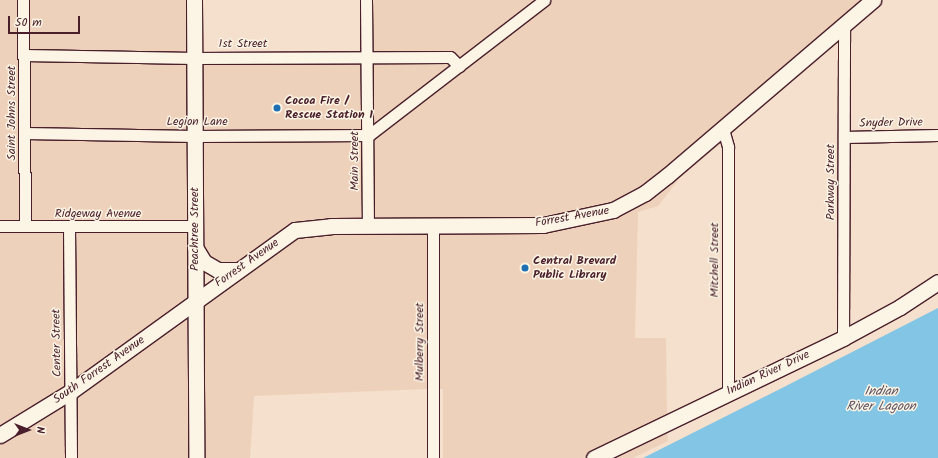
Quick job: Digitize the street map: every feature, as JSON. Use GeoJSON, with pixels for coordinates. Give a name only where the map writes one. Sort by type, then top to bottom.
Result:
{"type":"FeatureCollection","features":[{"type":"Feature","properties":{"kind":"street","name":"Saint Johns Street"},"geometry":{"type":"LineString","coordinates":[[23,0],[25,226]]}},
{"type":"Feature","properties":{"kind":"street","name":"Peachtree Street"},"geometry":{"type":"LineString","coordinates":[[194,0],[194,300],[196,458]]}},
{"type":"Feature","properties":{"kind":"street","name":"Main Street"},"geometry":{"type":"LineString","coordinates":[[366,0],[366,56],[369,135],[368,226]]}},
{"type":"Feature","properties":{"kind":"street","name":"Forrest Avenue"},"geometry":{"type":"LineString","coordinates":[[194,300],[295,230],[320,226],[543,225],[613,210],[645,193],[723,129],[874,0]]}},
{"type":"Feature","properties":{"kind":"street"},"geometry":{"type":"LineString","coordinates":[[369,135],[542,1]]}},
{"type":"Feature","properties":{"kind":"street","name":"Parkway Street"},"geometry":{"type":"LineString","coordinates":[[843,338],[844,25]]}},
{"type":"Feature","properties":{"kind":"street","name":"1st Street"},"geometry":{"type":"LineString","coordinates":[[24,55],[195,58],[450,56],[458,66]]}},
{"type":"Feature","properties":{"kind":"street","name":"Mitchell Street"},"geometry":{"type":"LineString","coordinates":[[723,129],[728,147],[728,392]]}},
{"type":"Feature","properties":{"kind":"street","name":"Legion Lane"},"geometry":{"type":"LineString","coordinates":[[25,133],[195,136],[369,135]]}},
{"type":"Feature","properties":{"kind":"street","name":"Snyder Drive"},"geometry":{"type":"LineString","coordinates":[[844,137],[938,135]]}},
{"type":"Feature","properties":{"kind":"street","name":"Mulberry Street"},"geometry":{"type":"LineString","coordinates":[[433,225],[433,458]]}},
{"type":"Feature","properties":{"kind":"street","name":"Ridgeway Avenue"},"geometry":{"type":"LineString","coordinates":[[0,226],[195,226]]}},
{"type":"Feature","properties":{"kind":"street","name":"Center Street"},"geometry":{"type":"LineString","coordinates":[[69,227],[71,458]]}},
{"type":"Feature","properties":{"kind":"street"},"geometry":{"type":"LineString","coordinates":[[195,247],[204,262],[218,270],[236,270]]}},
{"type":"Feature","properties":{"kind":"street","name":"Indian River Drive"},"geometry":{"type":"LineString","coordinates":[[594,458],[728,392],[843,338],[900,307],[938,282]]}},
{"type":"Feature","properties":{"kind":"street","name":"South Forrest Avenue"},"geometry":{"type":"LineString","coordinates":[[0,434],[70,392],[194,300]]}},
{"type":"Feature","properties":{"kind":"shaded area"},"geometry":{"type":"Polygon","coordinates":[[[0,0],[18,0],[19,221],[0,220],[0,0]]]}},
{"type":"Feature","properties":{"kind":"shaded area"},"geometry":{"type":"Polygon","coordinates":[[[29,0],[188,0],[189,53],[30,50],[29,0]]]}},
{"type":"Feature","properties":{"kind":"shaded area"},"geometry":{"type":"Polygon","coordinates":[[[371,0],[535,1],[459,59],[450,52],[372,51],[371,0]]]}},
{"type":"Feature","properties":{"kind":"shaded area"},"geometry":{"type":"Polygon","coordinates":[[[553,0],[865,0],[641,189],[611,205],[543,220],[373,221],[374,137],[553,0]]]}},
{"type":"Feature","properties":{"kind":"shaded area"},"geometry":{"type":"Polygon","coordinates":[[[30,60],[189,62],[189,131],[31,128],[30,60]]]}},
{"type":"Feature","properties":{"kind":"shaded area"},"geometry":{"type":"Polygon","coordinates":[[[361,61],[363,130],[200,131],[201,62],[361,61]]]}},
{"type":"Feature","properties":{"kind":"shaded area"},"geometry":{"type":"Polygon","coordinates":[[[372,61],[447,61],[451,65],[374,124],[372,61]]]}},
{"type":"Feature","properties":{"kind":"shaded area"},"geometry":{"type":"Polygon","coordinates":[[[31,138],[189,141],[190,221],[31,221],[31,138]]]}},
{"type":"Feature","properties":{"kind":"shaded area"},"geometry":{"type":"Polygon","coordinates":[[[720,138],[721,143],[680,178],[658,206],[638,212],[635,338],[666,338],[667,416],[583,458],[443,458],[443,389],[439,389],[439,230],[583,222],[720,138]]]}},
{"type":"Feature","properties":{"kind":"shaded area"},"geometry":{"type":"Polygon","coordinates":[[[363,140],[362,221],[319,221],[234,265],[220,265],[208,258],[200,246],[200,141],[363,140]]]}},
{"type":"Feature","properties":{"kind":"shaded area"},"geometry":{"type":"Polygon","coordinates":[[[427,230],[427,389],[254,396],[250,458],[201,458],[200,303],[297,235],[319,231],[427,230]]]}},
{"type":"Feature","properties":{"kind":"shaded area"},"geometry":{"type":"Polygon","coordinates":[[[0,231],[63,232],[65,389],[0,428],[0,231]]]}},
{"type":"Feature","properties":{"kind":"shaded area"},"geometry":{"type":"Polygon","coordinates":[[[189,231],[189,298],[76,381],[74,232],[189,231]]]}},
{"type":"Feature","properties":{"kind":"shaded area"},"geometry":{"type":"Polygon","coordinates":[[[189,311],[190,458],[76,458],[76,394],[189,311]]]}},
{"type":"Feature","properties":{"kind":"shaded area"},"geometry":{"type":"Polygon","coordinates":[[[65,401],[65,458],[0,458],[0,441],[65,401]]]}},
{"type":"Feature","properties":{"kind":"shaded area"},"geometry":{"type":"Polygon","coordinates":[[[667,428],[668,441],[633,458],[606,458],[667,428]]]}},
{"type":"Feature","properties":{"kind":"water","name":"Indian River Lagoon"},"geometry":{"type":"Polygon","coordinates":[[[938,308],[938,458],[643,458],[780,389],[938,308]]]}},
{"type":"Feature","properties":{"kind":"place","name":"Cocoa Fire / Rescue Station 1"},"geometry":{"type":"Point","coordinates":[277,108]}},
{"type":"Feature","properties":{"kind":"place","name":"Central Brevard Public Library"},"geometry":{"type":"Point","coordinates":[525,268]}}]}
